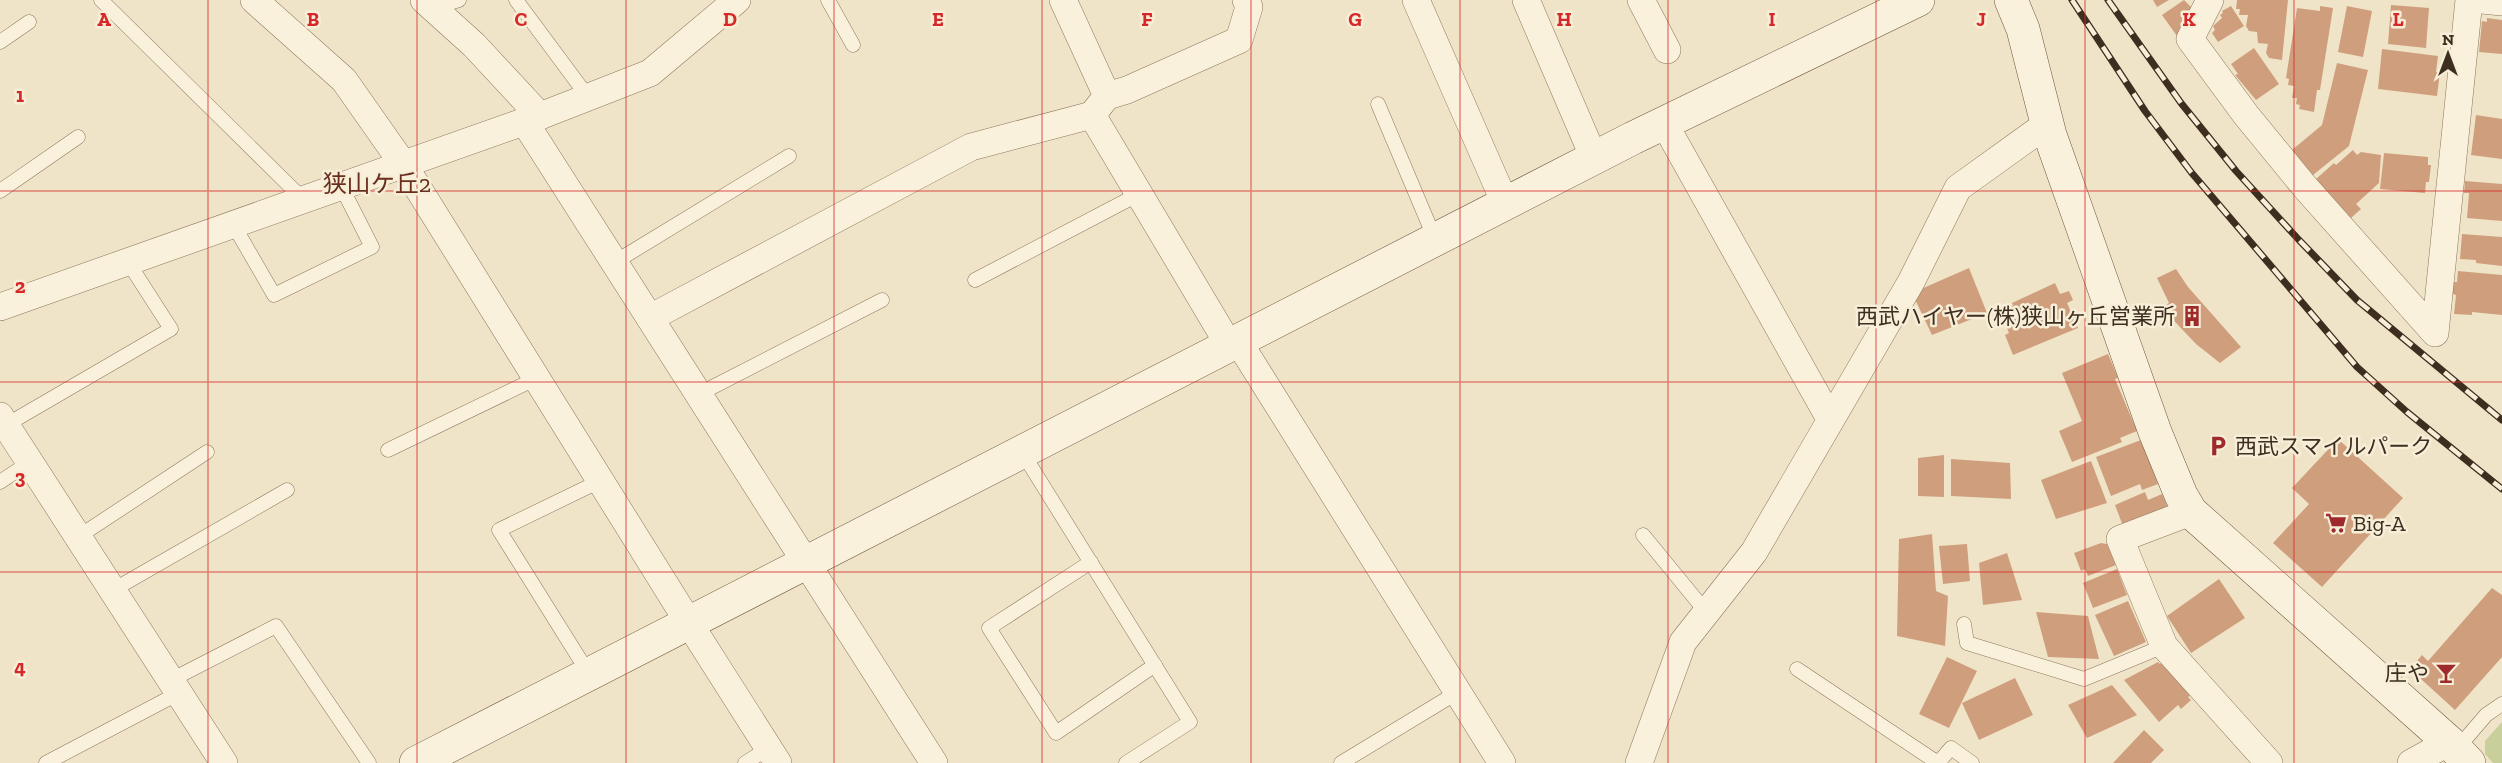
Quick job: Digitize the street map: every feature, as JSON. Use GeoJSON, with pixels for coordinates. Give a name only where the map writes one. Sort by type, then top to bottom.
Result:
{"type":"FeatureCollection","features":[{"type":"Feature","properties":{"kind":"street"},"geometry":{"type":"LineString","coordinates":[[254,0],[344,80],[404,164],[600,481],[774,756]]}},
{"type":"Feature","properties":{"kind":"street"},"geometry":{"type":"LineString","coordinates":[[0,307],[532,118],[650,73],[737,0]]}},
{"type":"Feature","properties":{"kind":"street"},"geometry":{"type":"LineString","coordinates":[[1063,0],[1100,106],[1139,194],[1502,763]]}},
{"type":"Feature","properties":{"kind":"street"},"geometry":{"type":"LineString","coordinates":[[650,318],[971,147],[1100,106],[1127,90],[1239,40],[1249,7],[1246,0]]}},
{"type":"Feature","properties":{"kind":"street"},"geometry":{"type":"LineString","coordinates":[[1416,0],[1505,203]]}},
{"type":"Feature","properties":{"kind":"street"},"geometry":{"type":"LineString","coordinates":[[1526,0],[1594,158]]}},
{"type":"Feature","properties":{"kind":"street"},"geometry":{"type":"LineString","coordinates":[[1641,0],[1667,50]]}},
{"type":"Feature","properties":{"kind":"street"},"geometry":{"type":"LineString","coordinates":[[416,763],[1505,203],[1918,0]]}},
{"type":"Feature","properties":{"kind":"street"},"geometry":{"type":"LineString","coordinates":[[2011,0],[2023,29],[2047,124],[2156,432],[2181,495],[2191,512],[2458,751]]}},
{"type":"Feature","properties":{"kind":"street"},"geometry":{"type":"LineString","coordinates":[[2210,0],[2190,39],[2246,116],[2305,187],[2435,333],[2469,0]]}},
{"type":"Feature","properties":{"kind":"street"},"geometry":{"type":"LineString","coordinates":[[2481,0],[2502,2]]}},
{"type":"Feature","properties":{"kind":"street"},"geometry":{"type":"LineString","coordinates":[[428,4],[474,45],[532,118],[615,262],[934,763]]}},
{"type":"Feature","properties":{"kind":"street"},"geometry":{"type":"LineString","coordinates":[[1664,123],[1830,419]]}},
{"type":"Feature","properties":{"kind":"street"},"geometry":{"type":"LineString","coordinates":[[1642,762],[1683,642],[1754,552],[1911,282],[1958,188],[2047,124]]}},
{"type":"Feature","properties":{"kind":"street"},"geometry":{"type":"LineString","coordinates":[[3,421],[224,763]]}},
{"type":"Feature","properties":{"kind":"street"},"geometry":{"type":"LineString","coordinates":[[2191,512],[2120,540],[2163,646],[2269,763]]}},
{"type":"Feature","properties":{"kind":"street"},"geometry":{"type":"LineString","coordinates":[[2411,763],[2458,751]]}},
{"type":"Feature","properties":{"kind":"lane"},"geometry":{"type":"LineString","coordinates":[[100,0],[303,199]]}},
{"type":"Feature","properties":{"kind":"lane"},"geometry":{"type":"LineString","coordinates":[[428,4],[459,0]]}},
{"type":"Feature","properties":{"kind":"lane"},"geometry":{"type":"LineString","coordinates":[[516,0],[588,97]]}},
{"type":"Feature","properties":{"kind":"lane"},"geometry":{"type":"LineString","coordinates":[[828,0],[852,45]]}},
{"type":"Feature","properties":{"kind":"lane"},"geometry":{"type":"LineString","coordinates":[[0,42],[29,22]]}},
{"type":"Feature","properties":{"kind":"lane"},"geometry":{"type":"LineString","coordinates":[[1378,104],[1435,239]]}},
{"type":"Feature","properties":{"kind":"lane"},"geometry":{"type":"LineString","coordinates":[[0,191],[78,137]]}},
{"type":"Feature","properties":{"kind":"lane"},"geometry":{"type":"LineString","coordinates":[[615,262],[789,156]]}},
{"type":"Feature","properties":{"kind":"lane"},"geometry":{"type":"LineString","coordinates":[[233,224],[274,295],[372,247],[341,186]]}},
{"type":"Feature","properties":{"kind":"lane"},"geometry":{"type":"LineString","coordinates":[[975,280],[1139,194]]}},
{"type":"Feature","properties":{"kind":"lane"},"geometry":{"type":"LineString","coordinates":[[3,421],[171,329],[128,261]]}},
{"type":"Feature","properties":{"kind":"lane"},"geometry":{"type":"LineString","coordinates":[[699,394],[882,300]]}},
{"type":"Feature","properties":{"kind":"lane"},"geometry":{"type":"LineString","coordinates":[[388,450],[537,378]]}},
{"type":"Feature","properties":{"kind":"lane"},"geometry":{"type":"LineString","coordinates":[[1022,451],[1190,722],[1126,763]]}},
{"type":"Feature","properties":{"kind":"lane"},"geometry":{"type":"LineString","coordinates":[[78,537],[207,452]]}},
{"type":"Feature","properties":{"kind":"lane"},"geometry":{"type":"LineString","coordinates":[[0,482],[30,462]]}},
{"type":"Feature","properties":{"kind":"lane"},"geometry":{"type":"LineString","coordinates":[[590,675],[499,530],[600,481]]}},
{"type":"Feature","properties":{"kind":"lane"},"geometry":{"type":"LineString","coordinates":[[112,590],[287,490]]}},
{"type":"Feature","properties":{"kind":"lane"},"geometry":{"type":"LineString","coordinates":[[1643,535],[1707,613]]}},
{"type":"Feature","properties":{"kind":"lane"},"geometry":{"type":"LineString","coordinates":[[1091,562],[989,628],[1056,733],[1155,665]]}},
{"type":"Feature","properties":{"kind":"lane"},"geometry":{"type":"LineString","coordinates":[[1964,624],[1967,643],[2084,680],[2163,646]]}},
{"type":"Feature","properties":{"kind":"lane"},"geometry":{"type":"LineString","coordinates":[[46,763],[276,626],[369,763]]}},
{"type":"Feature","properties":{"kind":"lane"},"geometry":{"type":"LineString","coordinates":[[1797,669],[1938,763],[1951,748],[1972,763]]}},
{"type":"Feature","properties":{"kind":"lane"},"geometry":{"type":"LineString","coordinates":[[1341,763],[1458,692]]}},
{"type":"Feature","properties":{"kind":"lane"},"geometry":{"type":"LineString","coordinates":[[2458,751],[2486,715],[2502,704]]}},
{"type":"Feature","properties":{"kind":"lane"},"geometry":{"type":"LineString","coordinates":[[745,763],[774,756]]}},
{"type":"Feature","properties":{"kind":"green space"},"geometry":{"type":"Polygon","coordinates":[[[2502,722],[2502,763],[2493,763],[2485,754],[2485,741],[2502,722]]]}},
{"type":"Feature","properties":{"kind":"building"},"geometry":{"type":"Polygon","coordinates":[[[2153,0],[2169,0],[2157,7],[2153,0]]]}},
{"type":"Feature","properties":{"kind":"building"},"geometry":{"type":"Polygon","coordinates":[[[2184,0],[2192,8],[2177,36],[2162,15],[2184,0]]]}},
{"type":"Feature","properties":{"kind":"building"},"geometry":{"type":"Polygon","coordinates":[[[2237,0],[2288,0],[2282,60],[2269,58],[2266,53],[2268,44],[2258,43],[2257,32],[2249,31],[2246,26],[2248,15],[2239,15],[2240,9],[2236,9],[2237,0]]]}},
{"type":"Feature","properties":{"kind":"building"},"geometry":{"type":"Polygon","coordinates":[[[2391,5],[2429,8],[2426,48],[2388,44],[2391,5]]]}},
{"type":"Feature","properties":{"kind":"building"},"geometry":{"type":"Polygon","coordinates":[[[2231,6],[2244,26],[2218,42],[2212,33],[2215,30],[2213,26],[2222,18],[2220,15],[2222,11],[2231,6]]]}},
{"type":"Feature","properties":{"kind":"building"},"geometry":{"type":"Polygon","coordinates":[[[2320,6],[2333,8],[2320,90],[2317,90],[2314,112],[2299,109],[2300,105],[2296,104],[2297,98],[2292,98],[2294,86],[2288,85],[2289,79],[2286,78],[2297,8],[2320,11],[2320,6]]]}},
{"type":"Feature","properties":{"kind":"building"},"geometry":{"type":"Polygon","coordinates":[[[2347,6],[2372,11],[2363,57],[2338,52],[2347,6]]]}},
{"type":"Feature","properties":{"kind":"building"},"geometry":{"type":"Polygon","coordinates":[[[2487,18],[2502,20],[2502,54],[2479,52],[2482,21],[2487,22],[2487,18]]]}},
{"type":"Feature","properties":{"kind":"building"},"geometry":{"type":"Polygon","coordinates":[[[2254,48],[2279,84],[2256,100],[2235,75],[2238,74],[2231,64],[2254,48]]]}},
{"type":"Feature","properties":{"kind":"building"},"geometry":{"type":"Polygon","coordinates":[[[2382,49],[2438,56],[2436,72],[2440,72],[2437,96],[2378,89],[2382,49]]]}},
{"type":"Feature","properties":{"kind":"building"},"geometry":{"type":"Polygon","coordinates":[[[2337,63],[2368,70],[2349,146],[2313,175],[2292,150],[2322,125],[2337,63]]]}},
{"type":"Feature","properties":{"kind":"building"},"geometry":{"type":"Polygon","coordinates":[[[2476,115],[2502,119],[2502,159],[2471,155],[2476,115]]]}},
{"type":"Feature","properties":{"kind":"building"},"geometry":{"type":"Polygon","coordinates":[[[2353,150],[2357,155],[2361,152],[2381,155],[2379,183],[2356,204],[2361,209],[2351,218],[2316,179],[2353,150]]]}},
{"type":"Feature","properties":{"kind":"building"},"geometry":{"type":"Polygon","coordinates":[[[2384,153],[2428,157],[2428,165],[2431,165],[2425,193],[2380,189],[2384,153]]]}},
{"type":"Feature","properties":{"kind":"building"},"geometry":{"type":"Polygon","coordinates":[[[2465,181],[2502,184],[2502,221],[2467,218],[2469,193],[2464,193],[2465,181]]]}},
{"type":"Feature","properties":{"kind":"building"},"geometry":{"type":"Polygon","coordinates":[[[2462,234],[2502,237],[2502,266],[2460,259],[2462,234]]]}},
{"type":"Feature","properties":{"kind":"building"},"geometry":{"type":"Polygon","coordinates":[[[1969,268],[1987,313],[1932,335],[1912,293],[1969,268]]]}},
{"type":"Feature","properties":{"kind":"building"},"geometry":{"type":"Polygon","coordinates":[[[2176,269],[2188,287],[2241,347],[2220,363],[2196,344],[2162,308],[2169,303],[2157,278],[2176,269]]]}},
{"type":"Feature","properties":{"kind":"building"},"geometry":{"type":"Polygon","coordinates":[[[2458,271],[2502,275],[2502,315],[2472,312],[2472,315],[2454,314],[2456,295],[2452,294],[2453,282],[2457,282],[2458,271]]]}},
{"type":"Feature","properties":{"kind":"building"},"geometry":{"type":"Polygon","coordinates":[[[2055,283],[2060,294],[2069,291],[2073,300],[2067,303],[2078,328],[2013,355],[2005,335],[2009,333],[2003,319],[2009,316],[2007,309],[2013,306],[2012,303],[2055,283]]]}},
{"type":"Feature","properties":{"kind":"building"},"geometry":{"type":"Polygon","coordinates":[[[2108,354],[2118,378],[2115,379],[2137,431],[2120,438],[2122,442],[2072,462],[2059,431],[2082,421],[2062,373],[2108,354]]]}},
{"type":"Feature","properties":{"kind":"building","name":"Big-A"},"geometry":{"type":"Polygon","coordinates":[[[2338,439],[2403,498],[2322,587],[2273,543],[2309,504],[2292,488],[2338,439]]]}},
{"type":"Feature","properties":{"kind":"building"},"geometry":{"type":"Polygon","coordinates":[[[2141,440],[2158,484],[2142,490],[2140,484],[2111,496],[2096,457],[2141,440]]]}},
{"type":"Feature","properties":{"kind":"building"},"geometry":{"type":"Polygon","coordinates":[[[1944,455],[1944,497],[1918,496],[1918,458],[1944,455]]]}},
{"type":"Feature","properties":{"kind":"building"},"geometry":{"type":"Polygon","coordinates":[[[1951,459],[2010,463],[2011,499],[1951,496],[1951,459]]]}},
{"type":"Feature","properties":{"kind":"building"},"geometry":{"type":"Polygon","coordinates":[[[2091,461],[2107,503],[2056,519],[2041,480],[2091,461]]]}},
{"type":"Feature","properties":{"kind":"building"},"geometry":{"type":"Polygon","coordinates":[[[2145,492],[2148,500],[2162,494],[2168,508],[2123,526],[2115,505],[2145,492]]]}},
{"type":"Feature","properties":{"kind":"building"},"geometry":{"type":"Polygon","coordinates":[[[1932,534],[1936,591],[1948,596],[1945,646],[1897,636],[1899,539],[1932,534]]]}},
{"type":"Feature","properties":{"kind":"building"},"geometry":{"type":"Polygon","coordinates":[[[2101,543],[2107,544],[2116,565],[2088,576],[2085,569],[2081,571],[2074,553],[2101,543]]]}},
{"type":"Feature","properties":{"kind":"building"},"geometry":{"type":"Polygon","coordinates":[[[1967,544],[1970,581],[1943,584],[1939,546],[1967,544]]]}},
{"type":"Feature","properties":{"kind":"building"},"geometry":{"type":"Polygon","coordinates":[[[2007,553],[2022,600],[1983,605],[1979,563],[2007,553]]]}},
{"type":"Feature","properties":{"kind":"building"},"geometry":{"type":"Polygon","coordinates":[[[2117,569],[2127,595],[2093,608],[2083,583],[2117,569]]]}},
{"type":"Feature","properties":{"kind":"building"},"geometry":{"type":"Polygon","coordinates":[[[2219,579],[2245,618],[2191,653],[2167,616],[2219,579]]]}},
{"type":"Feature","properties":{"kind":"building"},"geometry":{"type":"Polygon","coordinates":[[[2492,588],[2502,595],[2502,657],[2455,710],[2410,669],[2422,655],[2428,661],[2492,588]]]}},
{"type":"Feature","properties":{"kind":"building"},"geometry":{"type":"Polygon","coordinates":[[[2128,601],[2146,642],[2114,656],[2095,615],[2128,601]]]}},
{"type":"Feature","properties":{"kind":"building"},"geometry":{"type":"Polygon","coordinates":[[[2036,612],[2088,616],[2099,659],[2048,657],[2036,612]]]}},
{"type":"Feature","properties":{"kind":"building"},"geometry":{"type":"Polygon","coordinates":[[[1947,657],[1977,671],[1949,728],[1919,714],[1947,657]]]}},
{"type":"Feature","properties":{"kind":"building"},"geometry":{"type":"Polygon","coordinates":[[[2158,662],[2160,664],[2163,662],[2191,695],[2188,697],[2191,700],[2181,709],[2178,705],[2159,722],[2124,680],[2158,662]]]}},
{"type":"Feature","properties":{"kind":"building"},"geometry":{"type":"Polygon","coordinates":[[[2015,678],[2033,715],[1979,740],[1962,703],[2015,678]]]}},
{"type":"Feature","properties":{"kind":"building"},"geometry":{"type":"Polygon","coordinates":[[[2112,685],[2137,715],[2087,738],[2068,705],[2112,685]]]}},
{"type":"Feature","properties":{"kind":"building"},"geometry":{"type":"Polygon","coordinates":[[[2144,730],[2164,750],[2151,763],[2113,763],[2144,730]]]}},
{"type":"Feature","properties":{"kind":"railway"},"geometry":{"type":"LineString","coordinates":[[2072,0],[2145,111],[2191,172],[2357,367],[2407,412],[2502,489]]}},
{"type":"Feature","properties":{"kind":"railway"},"geometry":{"type":"LineString","coordinates":[[2108,0],[2181,103],[2236,171],[2299,240],[2357,300],[2502,420]]}},
{"type":"Feature","properties":{"kind":"place","name":"西武ハイヤー(株)狭山ヶ丘営業所"},"geometry":{"type":"Point","coordinates":[2192,316]}},
{"type":"Feature","properties":{"kind":"place","name":"西武スマイルパーク"},"geometry":{"type":"Point","coordinates":[2218,446]}},
{"type":"Feature","properties":{"kind":"place","name":"Big-A"},"geometry":{"type":"Point","coordinates":[2336,523]}},
{"type":"Feature","properties":{"kind":"place","name":"庄や"},"geometry":{"type":"Point","coordinates":[2446,673]}},
{"type":"Feature","properties":{"kind":"district","name":"狭山ケ丘2"},"geometry":{"type":"Point","coordinates":[377,183]}}]}
